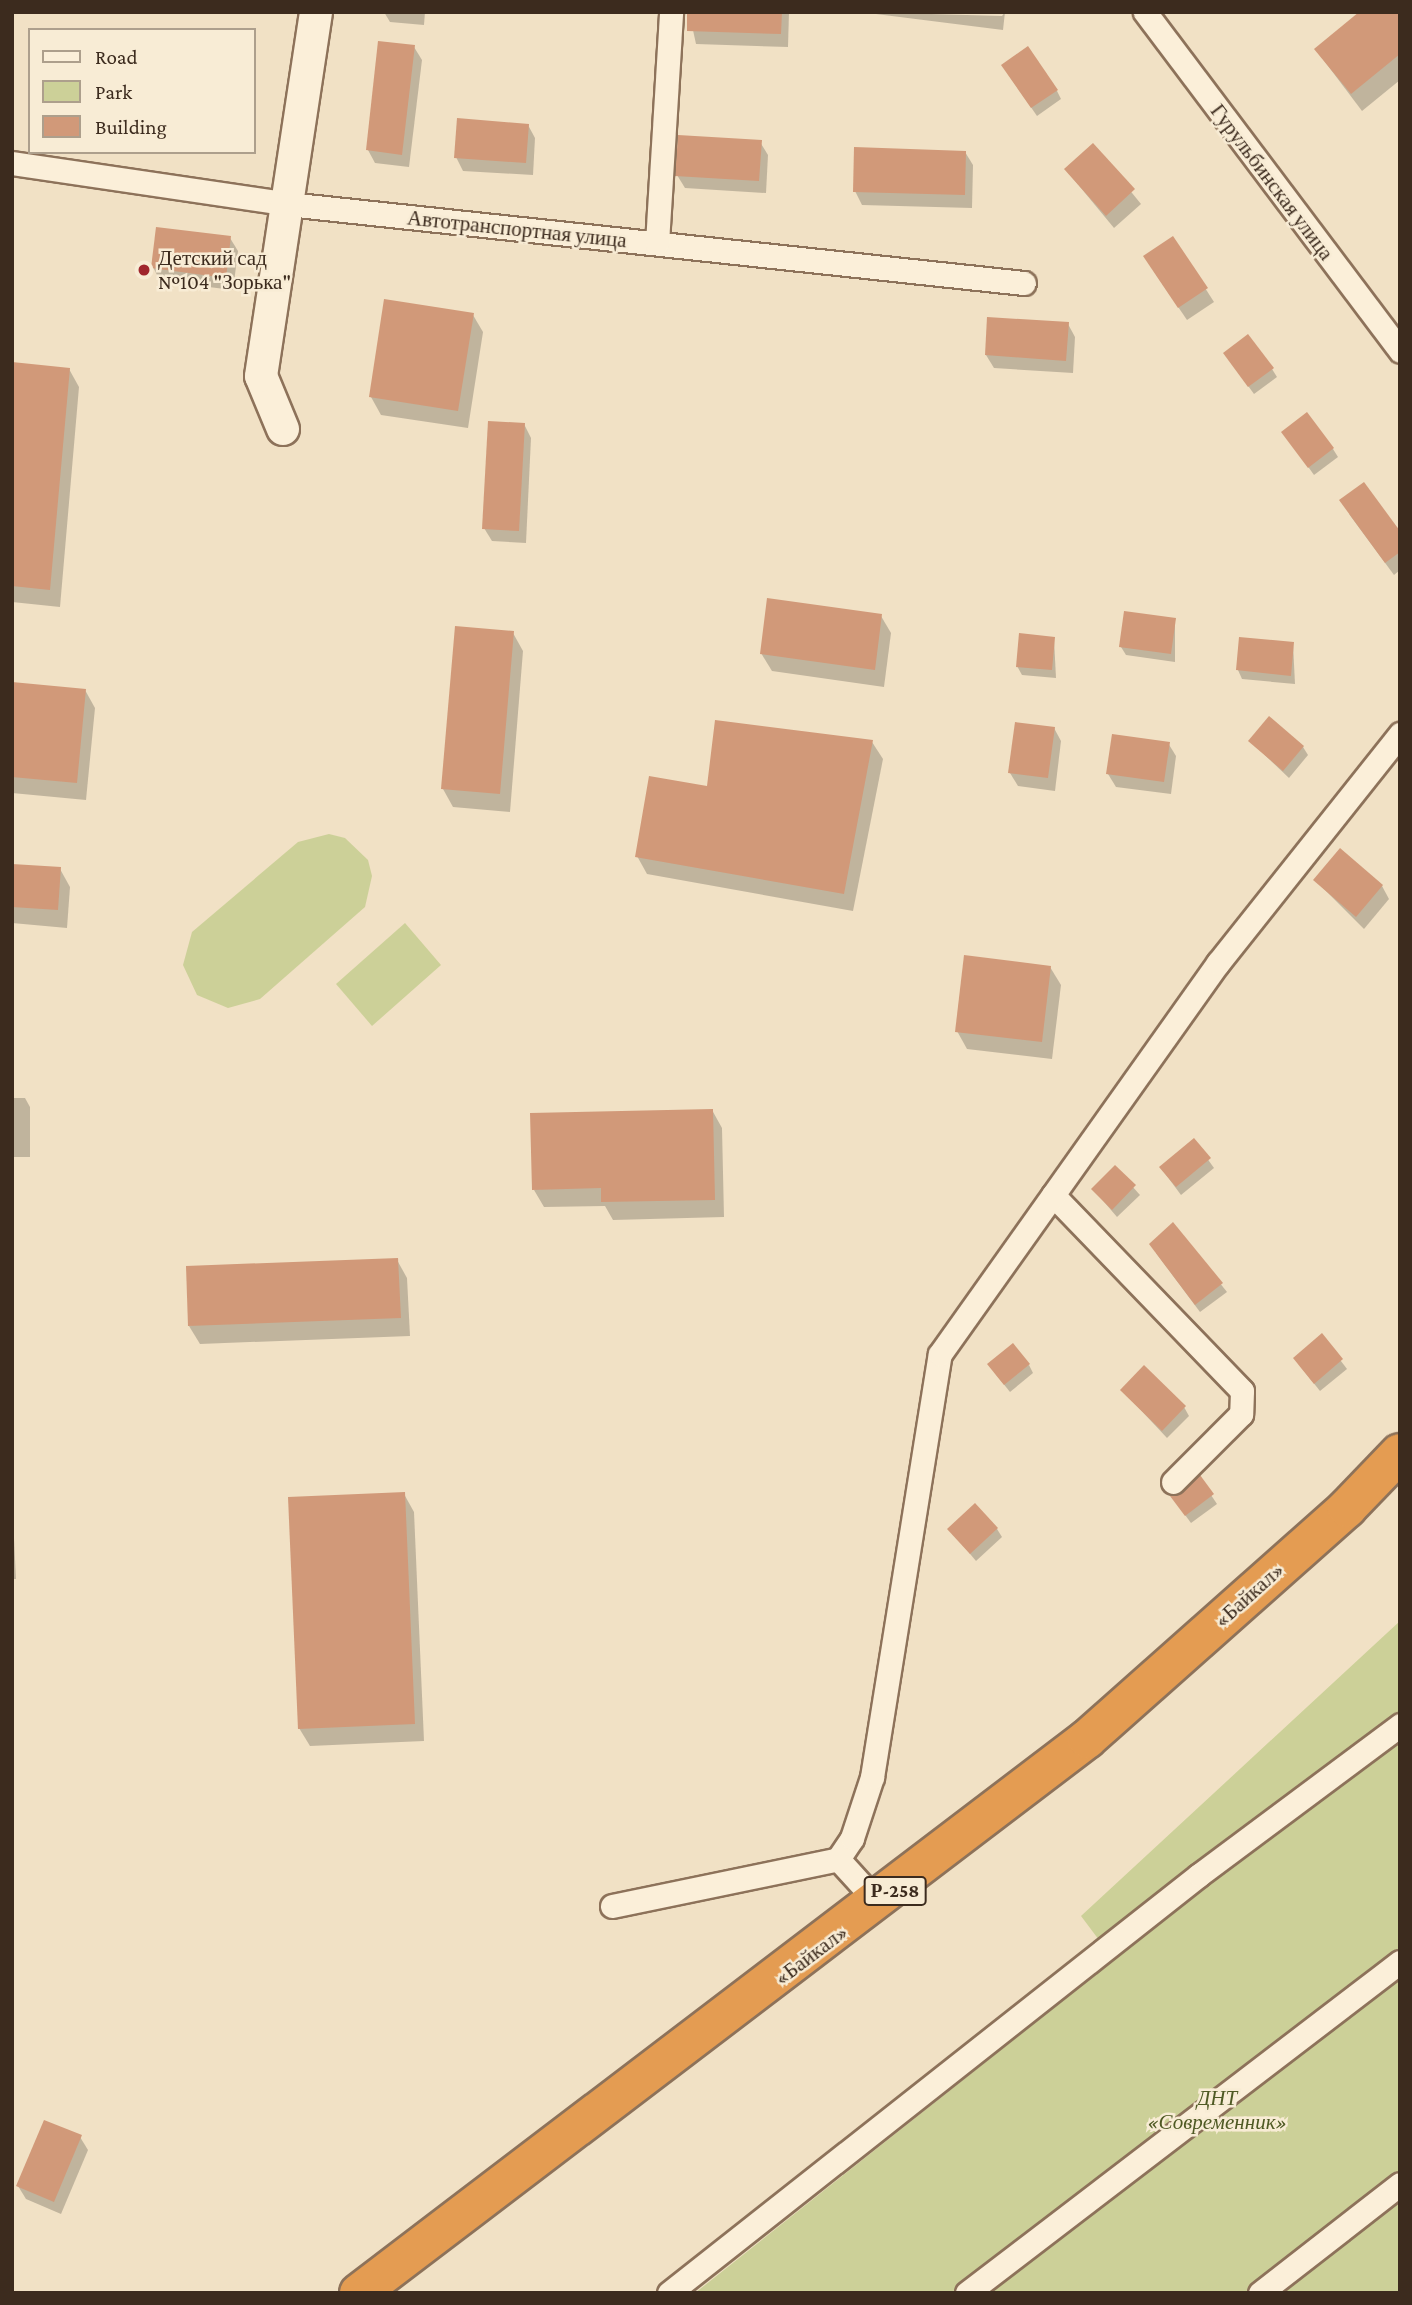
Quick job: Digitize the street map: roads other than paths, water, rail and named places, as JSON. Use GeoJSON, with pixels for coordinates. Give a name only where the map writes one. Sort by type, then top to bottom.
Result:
{"type":"FeatureCollection","features":[{"type":"Feature","properties":{"kind":"highway","name":"«Байкал»"},"geometry":{"type":"LineString","coordinates":[[359,2293],[879,1904],[1087,1740],[1347,1508],[1400,1453]]}},
{"type":"Feature","properties":{"kind":"street"},"geometry":{"type":"LineString","coordinates":[[283,429],[261,376],[316,12]]}},
{"type":"Feature","properties":{"kind":"street"},"geometry":{"type":"LineString","coordinates":[[657,243],[671,12]]}},
{"type":"Feature","properties":{"kind":"street","name":"Гурульбинская улица"},"geometry":{"type":"LineString","coordinates":[[1145,12],[1400,351]]}},
{"type":"Feature","properties":{"kind":"street","name":"Автотранспортная улица"},"geometry":{"type":"LineString","coordinates":[[12,163],[288,204],[1024,283]]}},
{"type":"Feature","properties":{"kind":"street"},"geometry":{"type":"LineString","coordinates":[[612,1906],[838,1859],[852,1838],[872,1777],[940,1354],[1217,963],[1400,734]]}},
{"type":"Feature","properties":{"kind":"street"},"geometry":{"type":"LineString","coordinates":[[1053,1195],[1242,1391],[1241,1414],[1173,1482]]}},
{"type":"Feature","properties":{"kind":"street"},"geometry":{"type":"LineString","coordinates":[[669,2293],[1199,1875],[1400,1726]]}},
{"type":"Feature","properties":{"kind":"street"},"geometry":{"type":"LineString","coordinates":[[838,1859],[879,1904]]}},
{"type":"Feature","properties":{"kind":"street"},"geometry":{"type":"LineString","coordinates":[[967,2293],[1400,1962]]}},
{"type":"Feature","properties":{"kind":"street"},"geometry":{"type":"LineString","coordinates":[[1260,2293],[1400,2184]]}},
{"type":"Feature","properties":{"kind":"place","name":"Детский сад №104 \"Зорька\""},"geometry":{"type":"Point","coordinates":[144,270]}},
{"type":"Feature","properties":{"kind":"park label","name":"ДНТ «Современник»"},"geometry":{"type":"Point","coordinates":[1217,2110]}}]}
